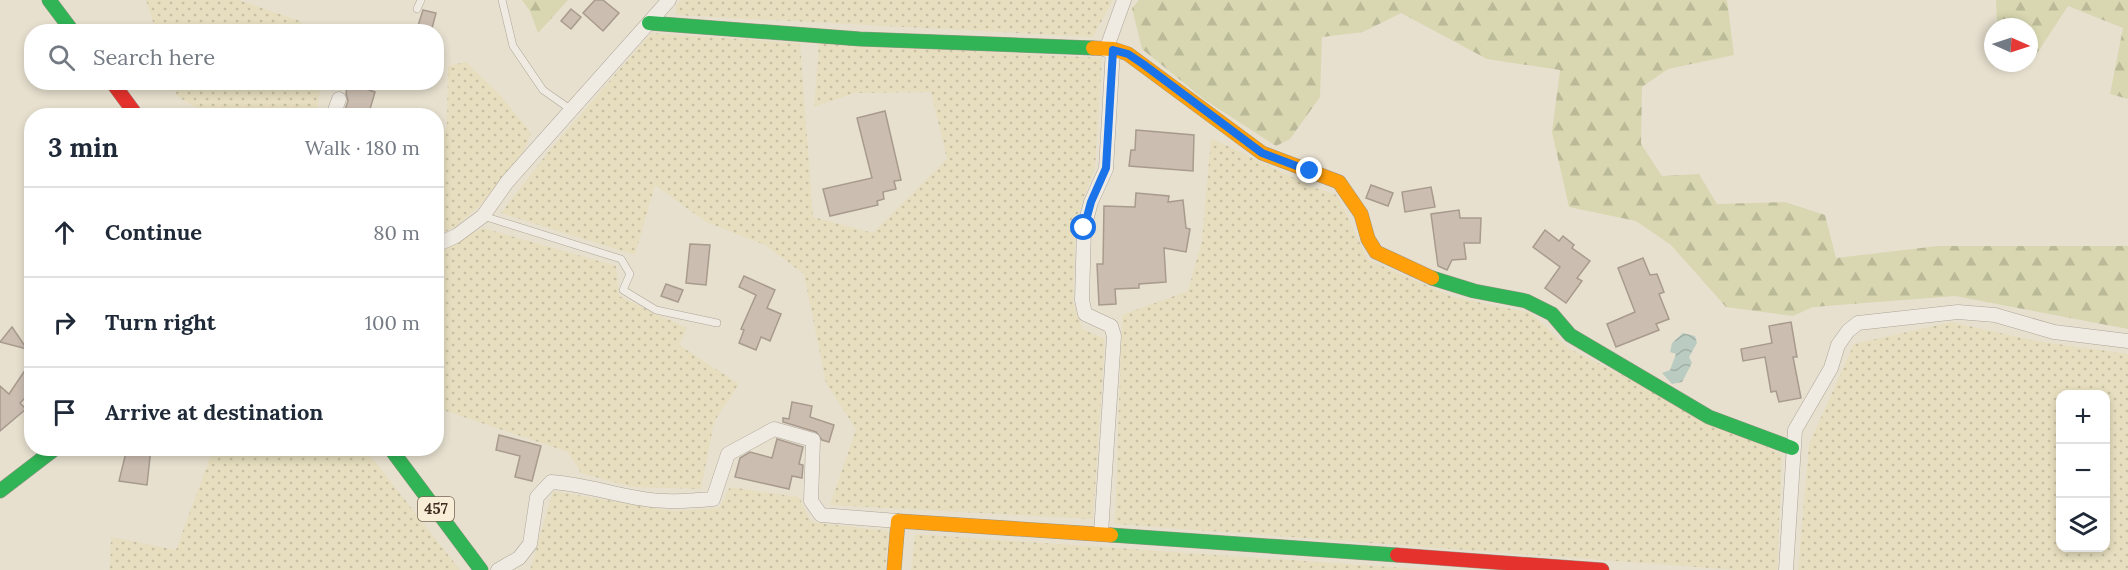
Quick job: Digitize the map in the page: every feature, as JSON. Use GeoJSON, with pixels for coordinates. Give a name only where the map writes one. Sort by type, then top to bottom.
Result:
{"type":"FeatureCollection","features":[{"type":"Feature","properties":{"kind":"main road"},"geometry":{"type":"LineString","coordinates":[[49,0],[67,24]]}},
{"type":"Feature","properties":{"kind":"main road"},"geometry":{"type":"LineString","coordinates":[[649,23],[860,39],[1109,50],[1128,54],[1262,153],[1339,183],[1348,192],[1361,214],[1368,239],[1376,252],[1420,274],[1474,291],[1526,301],[1552,314],[1570,335],[1709,417],[1792,448]]}},
{"type":"Feature","properties":{"kind":"main road"},"geometry":{"type":"LineString","coordinates":[[118,90],[131,108]]}},
{"type":"Feature","properties":{"kind":"main road"},"geometry":{"type":"LineString","coordinates":[[0,491],[46,456]]}},
{"type":"Feature","properties":{"kind":"main road","name":"457"},"geometry":{"type":"LineString","coordinates":[[396,456],[481,570]]}},
{"type":"Feature","properties":{"kind":"main road"},"geometry":{"type":"LineString","coordinates":[[894,570],[898,521],[1101,533],[1602,570]]}},
{"type":"Feature","properties":{"kind":"street"},"geometry":{"type":"LineString","coordinates":[[1101,533],[1114,336],[1111,326],[1085,314],[1084,228],[1091,202],[1106,168],[1109,50],[1124,0]]}},
{"type":"Feature","properties":{"kind":"street"},"geometry":{"type":"LineString","coordinates":[[444,241],[456,236],[483,216],[507,182],[649,23],[662,3]]}},
{"type":"Feature","properties":{"kind":"street"},"geometry":{"type":"LineString","coordinates":[[336,108],[339,99]]}},
{"type":"Feature","properties":{"kind":"street"},"geometry":{"type":"LineString","coordinates":[[1786,570],[1792,448],[1795,430],[1831,368],[1838,345],[1848,331],[1858,323],[1958,312],[1995,315],[2054,332],[2128,341]]}},
{"type":"Feature","properties":{"kind":"street"},"geometry":{"type":"LineString","coordinates":[[498,570],[519,558],[530,544],[537,497],[551,482],[584,484],[638,499],[676,502],[713,499],[728,454],[774,429],[813,440],[811,501],[821,515],[898,521]]}},
{"type":"Feature","properties":{"kind":"lane"},"geometry":{"type":"LineString","coordinates":[[417,9],[421,0]]}},
{"type":"Feature","properties":{"kind":"lane"},"geometry":{"type":"LineString","coordinates":[[502,0],[513,46],[543,90],[570,109]]}},
{"type":"Feature","properties":{"kind":"lane"},"geometry":{"type":"LineString","coordinates":[[483,216],[621,259],[630,274],[623,290],[656,310],[717,323]]}},
{"type":"Feature","properties":{"kind":"shaded area"},"geometry":{"type":"Polygon","coordinates":[[[146,0],[239,0],[300,21],[302,24],[154,24],[146,0]]]}},
{"type":"Feature","properties":{"kind":"shaded area"},"geometry":{"type":"Polygon","coordinates":[[[681,0],[1113,0],[1093,37],[676,15],[676,6],[681,0]]]}},
{"type":"Feature","properties":{"kind":"shaded area"},"geometry":{"type":"Polygon","coordinates":[[[651,33],[800,43],[813,217],[873,233],[947,159],[931,92],[855,93],[814,107],[819,43],[1102,58],[1095,168],[1076,219],[1073,301],[1082,329],[1105,339],[1093,519],[830,505],[856,429],[826,383],[804,274],[765,245],[706,222],[655,185],[635,255],[501,213],[549,151],[651,33]]]}},
{"type":"Feature","properties":{"kind":"shaded area"},"geometry":{"type":"Polygon","coordinates":[[[466,62],[501,96],[531,133],[524,151],[480,206],[455,227],[444,232],[444,132],[447,127],[448,66],[466,62]]]}},
{"type":"Feature","properties":{"kind":"shaded area"},"geometry":{"type":"Polygon","coordinates":[[[175,90],[320,90],[317,108],[197,108],[177,96],[175,90]]]}},
{"type":"Feature","properties":{"kind":"shaded area"},"geometry":{"type":"Polygon","coordinates":[[[1211,138],[1315,188],[1337,195],[1368,260],[1453,297],[1531,313],[1568,348],[1782,455],[1777,570],[1737,570],[1115,524],[1122,315],[1188,291],[1202,241],[1211,138]]]}},
{"type":"Feature","properties":{"kind":"shaded area"},"geometry":{"type":"Polygon","coordinates":[[[483,228],[616,266],[619,296],[687,328],[679,345],[739,384],[714,422],[701,489],[632,487],[581,473],[568,452],[444,410],[444,247],[483,228]]]}},
{"type":"Feature","properties":{"kind":"shaded area"},"geometry":{"type":"Polygon","coordinates":[[[1951,322],[2036,341],[2128,354],[2128,570],[1798,570],[1809,444],[1854,344],[1951,322]]]}},
{"type":"Feature","properties":{"kind":"shaded area"},"geometry":{"type":"Polygon","coordinates":[[[210,456],[370,456],[460,570],[110,570],[111,537],[176,550],[210,456]]]}},
{"type":"Feature","properties":{"kind":"shaded area"},"geometry":{"type":"Polygon","coordinates":[[[730,487],[799,497],[811,522],[889,531],[885,570],[530,570],[553,491],[673,511],[719,508],[730,487]]]}},
{"type":"Feature","properties":{"kind":"shaded area"},"geometry":{"type":"Polygon","coordinates":[[[915,534],[1434,570],[911,570],[915,534]]]}},
{"type":"Feature","properties":{"kind":"green space"},"geometry":{"type":"Polygon","coordinates":[[[522,0],[568,0],[538,33],[530,11],[522,0]]]}},
{"type":"Feature","properties":{"kind":"green space"},"geometry":{"type":"Polygon","coordinates":[[[1139,0],[1727,0],[1734,55],[1668,69],[1642,87],[1641,144],[1662,176],[1699,174],[1717,204],[1785,202],[1825,215],[1836,258],[1938,246],[2128,246],[2128,329],[1955,296],[1813,307],[1793,316],[1726,307],[1671,245],[1636,221],[1569,207],[1552,132],[1560,70],[1487,59],[1401,13],[1363,32],[1322,37],[1320,97],[1290,139],[1276,146],[1205,100],[1142,49],[1132,8],[1139,0]]]}},
{"type":"Feature","properties":{"kind":"green space"},"geometry":{"type":"Polygon","coordinates":[[[1996,0],[2128,0],[2128,99],[2110,94],[2123,28],[2068,6],[2038,52],[2038,18],[1997,18],[1996,0]]]}},
{"type":"Feature","properties":{"kind":"water"},"geometry":{"type":"Polygon","coordinates":[[[1683,333],[1695,336],[1697,343],[1689,357],[1692,363],[1682,382],[1672,384],[1662,373],[1670,370],[1676,354],[1670,352],[1672,343],[1683,333]]]}},
{"type":"Feature","properties":{"kind":"building"},"geometry":{"type":"Polygon","coordinates":[[[595,0],[603,0],[619,13],[603,31],[583,13],[595,0]]]}},
{"type":"Feature","properties":{"kind":"building"},"geometry":{"type":"Polygon","coordinates":[[[571,9],[581,17],[571,29],[561,21],[571,9]]]}},
{"type":"Feature","properties":{"kind":"building"},"geometry":{"type":"Polygon","coordinates":[[[423,10],[436,13],[433,24],[419,24],[423,10]]]}},
{"type":"Feature","properties":{"kind":"building"},"geometry":{"type":"Polygon","coordinates":[[[347,90],[375,92],[370,108],[346,108],[348,101],[347,90]]]}},
{"type":"Feature","properties":{"kind":"building"},"geometry":{"type":"Polygon","coordinates":[[[885,111],[901,180],[894,181],[896,189],[883,192],[884,199],[877,201],[878,205],[830,216],[823,189],[872,178],[857,118],[885,111]]]}},
{"type":"Feature","properties":{"kind":"building"},"geometry":{"type":"Polygon","coordinates":[[[1136,130],[1194,135],[1193,171],[1129,166],[1131,150],[1135,150],[1136,130]]]}},
{"type":"Feature","properties":{"kind":"building"},"geometry":{"type":"Polygon","coordinates":[[[1371,185],[1393,193],[1388,206],[1366,198],[1371,185]]]}},
{"type":"Feature","properties":{"kind":"building"},"geometry":{"type":"Polygon","coordinates":[[[1431,187],[1435,207],[1405,212],[1402,192],[1431,187]]]}},
{"type":"Feature","properties":{"kind":"building"},"geometry":{"type":"Polygon","coordinates":[[[1136,193],[1169,196],[1168,202],[1183,200],[1186,228],[1190,229],[1186,252],[1164,248],[1166,282],[1139,284],[1139,288],[1115,289],[1116,304],[1099,305],[1097,264],[1103,264],[1104,206],[1135,207],[1136,193]]]}},
{"type":"Feature","properties":{"kind":"building"},"geometry":{"type":"Polygon","coordinates":[[[1459,210],[1460,218],[1481,218],[1480,243],[1464,243],[1466,259],[1452,260],[1447,270],[1438,266],[1431,214],[1459,210]]]}},
{"type":"Feature","properties":{"kind":"building"},"geometry":{"type":"Polygon","coordinates":[[[1545,230],[1559,241],[1563,236],[1574,245],[1572,248],[1590,261],[1577,278],[1582,281],[1566,303],[1545,288],[1560,267],[1533,247],[1545,230]]]}},
{"type":"Feature","properties":{"kind":"building"},"geometry":{"type":"Polygon","coordinates":[[[690,244],[710,245],[706,285],[686,283],[690,244]]]}},
{"type":"Feature","properties":{"kind":"building"},"geometry":{"type":"Polygon","coordinates":[[[1643,258],[1650,275],[1657,274],[1664,292],[1659,294],[1669,319],[1656,324],[1659,330],[1616,347],[1607,324],[1635,312],[1618,268],[1643,258]]]}},
{"type":"Feature","properties":{"kind":"building"},"geometry":{"type":"Polygon","coordinates":[[[744,276],[775,290],[767,308],[781,314],[770,341],[761,337],[756,350],[739,343],[744,330],[741,329],[756,295],[739,287],[744,276]]]}},
{"type":"Feature","properties":{"kind":"building"},"geometry":{"type":"Polygon","coordinates":[[[666,284],[683,290],[678,302],[661,296],[666,284]]]}},
{"type":"Feature","properties":{"kind":"building"},"geometry":{"type":"Polygon","coordinates":[[[1791,322],[1797,357],[1793,357],[1801,398],[1779,402],[1776,391],[1771,392],[1765,357],[1743,361],[1741,349],[1772,343],[1769,326],[1791,322]]]}},
{"type":"Feature","properties":{"kind":"building"},"geometry":{"type":"Polygon","coordinates":[[[12,327],[24,348],[0,342],[12,327]]]}},
{"type":"Feature","properties":{"kind":"building"},"geometry":{"type":"Polygon","coordinates":[[[24,372],[24,399],[20,403],[24,411],[0,431],[0,386],[9,394],[24,372]]]}},
{"type":"Feature","properties":{"kind":"building"},"geometry":{"type":"Polygon","coordinates":[[[792,402],[812,406],[810,417],[834,425],[829,442],[822,440],[816,432],[783,422],[783,418],[789,419],[792,402]]]}},
{"type":"Feature","properties":{"kind":"building"},"geometry":{"type":"Polygon","coordinates":[[[499,435],[541,446],[532,481],[515,477],[520,456],[496,450],[499,435]]]}},
{"type":"Feature","properties":{"kind":"building"},"geometry":{"type":"Polygon","coordinates":[[[777,439],[803,447],[799,464],[803,465],[802,478],[792,476],[789,489],[735,477],[740,458],[750,452],[772,458],[777,439]]]}},
{"type":"Feature","properties":{"kind":"building"},"geometry":{"type":"Polygon","coordinates":[[[125,456],[150,456],[147,485],[119,481],[125,456]]]}},
{"type":"Feature","properties":{"kind":"traffic: fast"},"geometry":{"type":"LineString","coordinates":[[49,0],[67,24]]}},
{"type":"Feature","properties":{"kind":"traffic: fast"},"geometry":{"type":"LineString","coordinates":[[649,23],[860,39],[1093,48]]}},
{"type":"Feature","properties":{"kind":"traffic: fast"},"geometry":{"type":"LineString","coordinates":[[1432,278],[1474,291],[1526,301],[1552,314],[1570,335],[1709,417],[1792,448]]}},
{"type":"Feature","properties":{"kind":"traffic: fast"},"geometry":{"type":"LineString","coordinates":[[0,491],[46,456]]}},
{"type":"Feature","properties":{"kind":"traffic: fast"},"geometry":{"type":"LineString","coordinates":[[396,456],[481,570]]}},
{"type":"Feature","properties":{"kind":"traffic: fast"},"geometry":{"type":"LineString","coordinates":[[1111,535],[1397,555]]}},
{"type":"Feature","properties":{"kind":"traffic: slow"},"geometry":{"type":"LineString","coordinates":[[1093,48],[1113,49],[1128,54],[1262,153],[1339,182],[1361,214],[1368,239],[1376,252],[1432,278]]}},
{"type":"Feature","properties":{"kind":"traffic: slow"},"geometry":{"type":"LineString","coordinates":[[894,570],[898,521],[1111,535]]}},
{"type":"Feature","properties":{"kind":"traffic: jam"},"geometry":{"type":"LineString","coordinates":[[118,90],[131,108]]}},
{"type":"Feature","properties":{"kind":"traffic: jam"},"geometry":{"type":"LineString","coordinates":[[1397,555],[1602,570]]}},
{"type":"Feature","properties":{"kind":"route"},"geometry":{"type":"LineString","coordinates":[[1084,228],[1091,202],[1106,168],[1113,50],[1128,54],[1143,64],[1262,153],[1310,171]]}}]}
